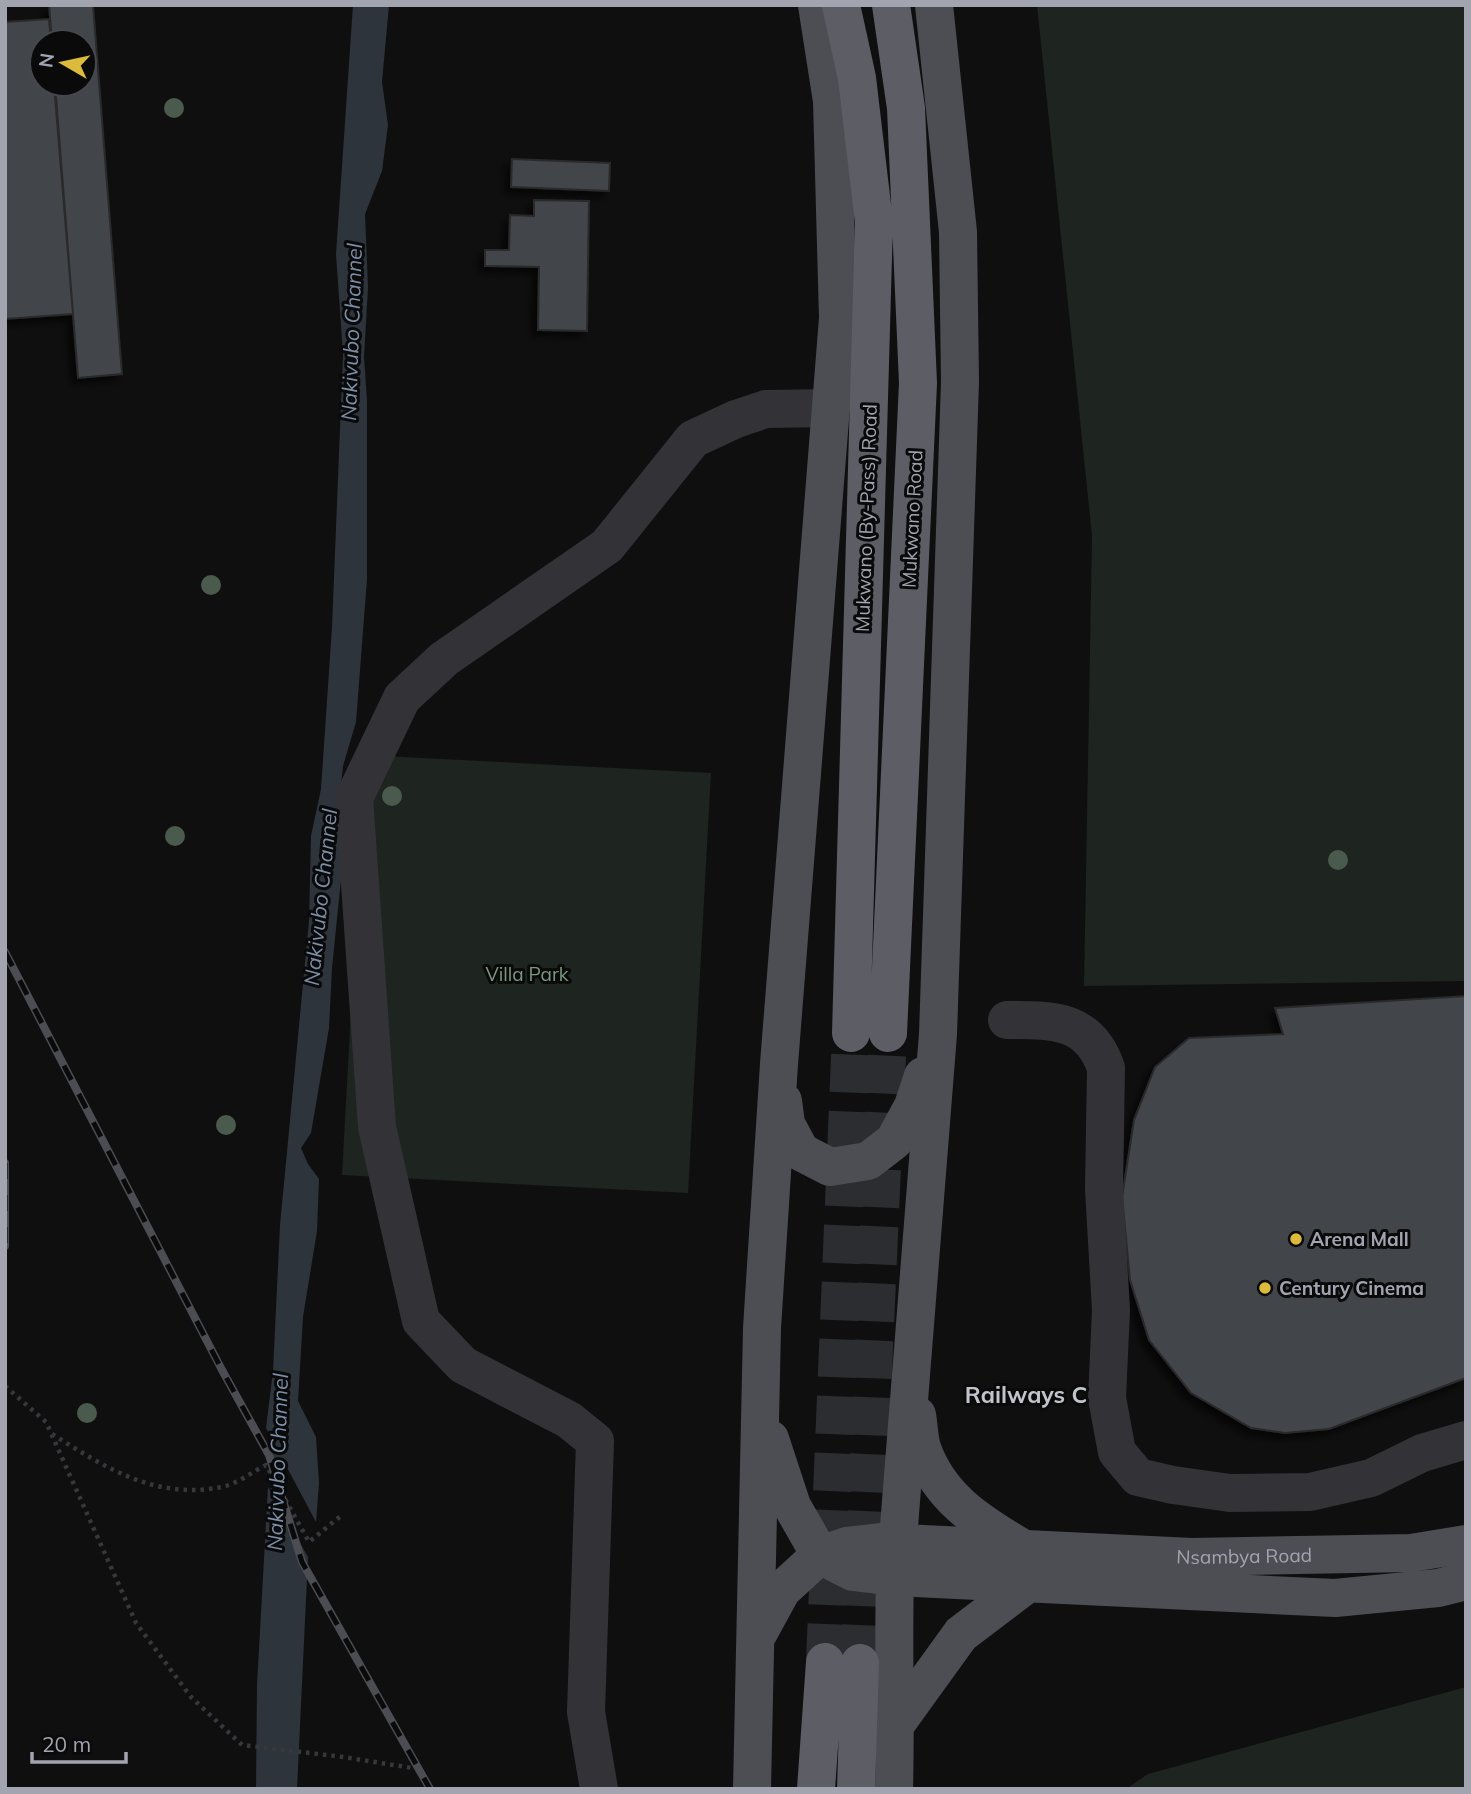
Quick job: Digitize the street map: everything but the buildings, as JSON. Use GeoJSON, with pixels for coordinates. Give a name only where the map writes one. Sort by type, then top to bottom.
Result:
{"type":"FeatureCollection","features":[{"type":"Feature","properties":{"kind":"highway","name":"Mukwano (By-Pass) Road"},"geometry":{"type":"LineString","coordinates":[[841,5],[857,78],[874,222],[869,1033]]}},
{"type":"Feature","properties":{"kind":"highway","name":"Mukwano Road"},"geometry":{"type":"LineString","coordinates":[[869,1033],[918,383],[906,108],[891,5]]}},
{"type":"Feature","properties":{"kind":"highway"},"geometry":{"type":"LineString","coordinates":[[816,1789],[843,1663],[856,1789]]}},
{"type":"Feature","properties":{"kind":"main road"},"geometry":{"type":"LineString","coordinates":[[752,1789],[762,1328],[779,1064],[838,318],[832,101],[817,5]]}},
{"type":"Feature","properties":{"kind":"main road"},"geometry":{"type":"LineString","coordinates":[[894,1789],[893,1659],[897,1560],[938,1034],[960,382],[958,232],[934,5]]}},
{"type":"Feature","properties":{"kind":"main road"},"geometry":{"type":"LineString","coordinates":[[779,1064],[786,1124],[801,1152],[830,1167],[868,1161],[894,1140],[901,1129],[913,1107],[938,1034]]}},
{"type":"Feature","properties":{"kind":"main road"},"geometry":{"type":"LineString","coordinates":[[910,1378],[922,1447],[943,1488],[1025,1566]]}},
{"type":"Feature","properties":{"kind":"main road"},"geometry":{"type":"LineString","coordinates":[[760,1407],[792,1506],[820,1555]]}},
{"type":"Feature","properties":{"kind":"main road"},"geometry":{"type":"LineString","coordinates":[[757,1636],[782,1590],[820,1555],[847,1546],[882,1542],[897,1560],[1025,1566]]}},
{"type":"Feature","properties":{"kind":"main road","name":"Nsambya Road"},"geometry":{"type":"LineString","coordinates":[[1025,1566],[1192,1556],[1411,1553],[1466,1544]]}},
{"type":"Feature","properties":{"kind":"main road"},"geometry":{"type":"LineString","coordinates":[[895,1724],[961,1634],[1025,1566]]}},
{"type":"Feature","properties":{"kind":"main road","name":"Nsambya Road"},"geometry":{"type":"LineString","coordinates":[[1025,1566],[1335,1598],[1438,1588],[1466,1581]]}},
{"type":"Feature","properties":{"kind":"lane"},"geometry":{"type":"LineString","coordinates":[[599,1789],[586,1712],[595,1441],[569,1420],[463,1366],[421,1321],[377,1127],[354,798],[401,698],[444,659],[607,545],[693,439],[736,419],[766,409],[831,408]]}},
{"type":"Feature","properties":{"kind":"lane"},"geometry":{"type":"LineString","coordinates":[[1007,1020],[1056,1021],[1075,1027],[1102,1056],[1106,1068],[1104,1189],[1111,1310],[1107,1398],[1117,1452],[1138,1477],[1230,1493],[1310,1492],[1371,1478],[1423,1453],[1466,1440]]}},
{"type":"Feature","properties":{"kind":"path"},"geometry":{"type":"LineString","coordinates":[[5,1386],[46,1422],[136,1623],[191,1697],[242,1745],[419,1769]]}},
{"type":"Feature","properties":{"kind":"path"},"geometry":{"type":"LineString","coordinates":[[51,1433],[93,1460],[143,1484],[177,1491],[225,1486],[266,1465],[309,1542],[343,1514]]}},
{"type":"Feature","properties":{"kind":"green space"},"geometry":{"type":"Polygon","coordinates":[[[1037,5],[1466,5],[1466,981],[1084,986],[1092,536],[1037,5]]]}},
{"type":"Feature","properties":{"kind":"green space","name":"Villa Park"},"geometry":{"type":"Polygon","coordinates":[[[365,755],[711,773],[688,1193],[342,1175],[365,755]]]}},
{"type":"Feature","properties":{"kind":"green space"},"geometry":{"type":"Polygon","coordinates":[[[1466,1687],[1466,1789],[1126,1789],[1148,1774],[1466,1687]]]}},
{"type":"Feature","properties":{"kind":"water"},"geometry":{"type":"Polygon","coordinates":[[[353,5],[389,5],[382,82],[388,125],[382,171],[365,214],[368,287],[364,357],[367,401],[367,579],[356,722],[343,766],[339,804],[346,830],[332,968],[329,1028],[311,1133],[301,1148],[319,1179],[317,1231],[303,1317],[298,1401],[316,1437],[319,1483],[316,1522],[266,1428],[273,1371],[280,1225],[309,921],[311,836],[321,789],[332,627],[343,354],[336,254],[353,5]]]}},
{"type":"Feature","properties":{"kind":"water"},"geometry":{"type":"Polygon","coordinates":[[[268,1487],[308,1557],[297,1789],[256,1789],[257,1685],[268,1487]]]}},
{"type":"Feature","properties":{"kind":"waterway","name":"Nakivubo Channel"},"geometry":{"type":"LineString","coordinates":[[275,1506],[278,1437]]}},
{"type":"Feature","properties":{"kind":"tunnel"},"geometry":{"type":"LineString","coordinates":[[825,1662],[851,1033]]}},
{"type":"Feature","properties":{"kind":"tunnel"},"geometry":{"type":"LineString","coordinates":[[860,1663],[888,1033]]}},
{"type":"Feature","properties":{"kind":"railway"},"geometry":{"type":"LineString","coordinates":[[5,952],[222,1370],[269,1455],[302,1562],[430,1789]]}},
{"type":"Feature","properties":{"kind":"railway"},"geometry":{"type":"LineString","coordinates":[[5,1163],[5,1246]]}},
{"type":"Feature","properties":{"kind":"place","name":"Arena Mall"},"geometry":{"type":"Point","coordinates":[1296,1239]}},
{"type":"Feature","properties":{"kind":"place","name":"Century Cinema"},"geometry":{"type":"Point","coordinates":[1265,1288]}},
{"type":"Feature","properties":{"kind":"district","name":"Railways C"},"geometry":{"type":"Point","coordinates":[1026,1394]}}]}
